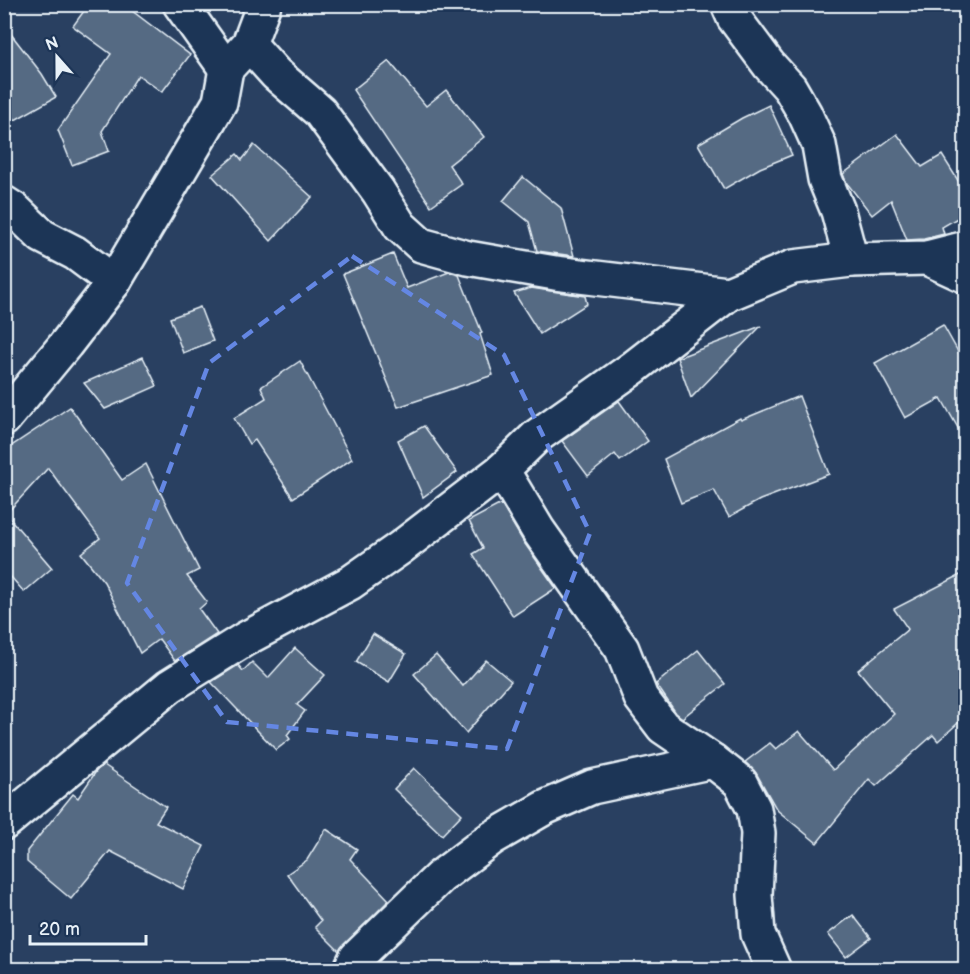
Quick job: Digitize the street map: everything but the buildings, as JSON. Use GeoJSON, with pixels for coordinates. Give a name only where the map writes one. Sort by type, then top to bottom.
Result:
{"type":"FeatureCollection","features":[{"type":"Feature","properties":{"kind":"street"},"geometry":{"type":"LineString","coordinates":[[180,4],[226,69]]}},
{"type":"Feature","properties":{"kind":"street"},"geometry":{"type":"LineString","coordinates":[[4,419],[114,282],[220,102],[226,69],[249,44],[264,4]]}},
{"type":"Feature","properties":{"kind":"street"},"geometry":{"type":"LineString","coordinates":[[728,4],[734,18],[790,88],[809,124],[819,145],[825,179],[838,211],[851,260]]}},
{"type":"Feature","properties":{"kind":"street"},"geometry":{"type":"LineString","coordinates":[[249,44],[276,74],[320,112],[360,165],[400,226],[421,244],[468,258],[555,273],[728,294]]}},
{"type":"Feature","properties":{"kind":"street"},"geometry":{"type":"LineString","coordinates":[[4,203],[15,210],[42,236],[75,253],[114,282]]}},
{"type":"Feature","properties":{"kind":"street"},"geometry":{"type":"LineString","coordinates":[[4,824],[170,686],[245,639],[350,583],[400,548],[502,470],[537,436],[633,368],[728,294],[793,267],[851,260],[927,258],[966,248]]}},
{"type":"Feature","properties":{"kind":"street"},"geometry":{"type":"LineString","coordinates":[[927,258],[966,276]]}},
{"type":"Feature","properties":{"kind":"street"},"geometry":{"type":"LineString","coordinates":[[502,470],[538,530],[622,649],[641,698],[663,727],[740,782],[754,809],[758,833],[755,895],[758,934],[774,969]]}},
{"type":"Feature","properties":{"kind":"street"},"geometry":{"type":"LineString","coordinates":[[350,969],[356,958],[440,878],[492,838],[544,808],[592,787],[713,761]]}},
{"type":"Feature","properties":{"kind":"highlighted area"},"geometry":{"type":"Polygon","coordinates":[[[352,256],[504,355],[590,533],[507,749],[227,722],[127,583],[209,363],[352,256]]]}}]}
